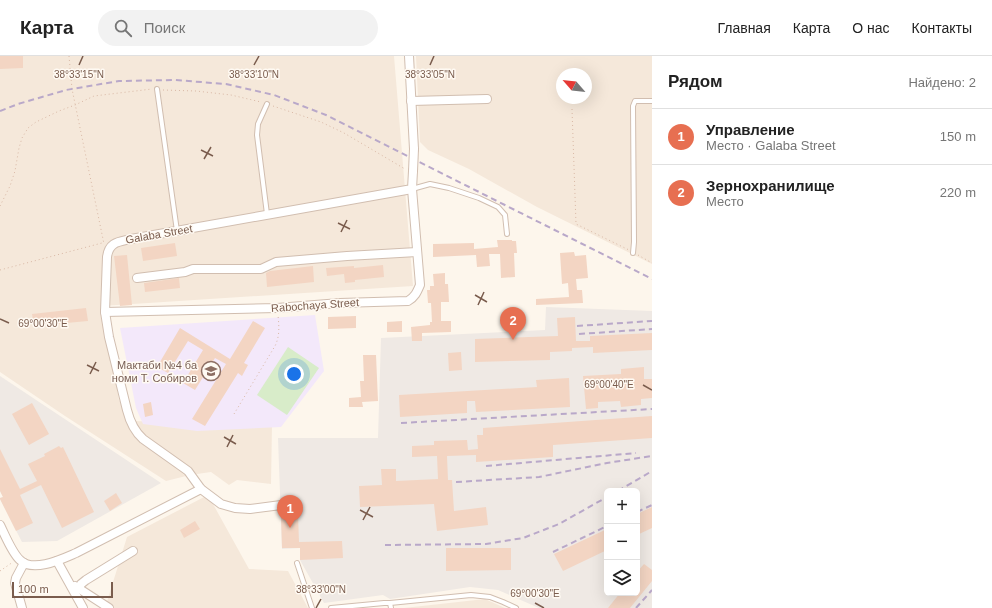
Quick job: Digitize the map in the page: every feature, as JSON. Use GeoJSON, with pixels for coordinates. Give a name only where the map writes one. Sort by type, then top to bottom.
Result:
{"type":"FeatureCollection","features":[{"type":"Feature","properties":{"kind":"street"},"geometry":{"type":"LineString","coordinates":[[409,56],[414,149],[412,189]]}},
{"type":"Feature","properties":{"kind":"street"},"geometry":{"type":"LineString","coordinates":[[411,100],[487,99]]}},
{"type":"Feature","properties":{"kind":"street","name":"Galaba Street"},"geometry":{"type":"LineString","coordinates":[[106,245],[130,239],[412,189]]}},
{"type":"Feature","properties":{"kind":"street","name":"Rabochaya Street"},"geometry":{"type":"LineString","coordinates":[[105,312],[277,308],[340,303],[408,301],[413,298],[420,286],[412,189]]}},
{"type":"Feature","properties":{"kind":"street"},"geometry":{"type":"LineString","coordinates":[[106,245],[108,251],[105,312],[130,422],[137,433],[143,439],[188,471],[201,489],[221,504],[235,508],[250,509],[281,505]]}},
{"type":"Feature","properties":{"kind":"street"},"geometry":{"type":"LineString","coordinates":[[137,278],[185,272],[193,269],[261,269],[276,262],[417,252]]}},
{"type":"Feature","properties":{"kind":"street"},"geometry":{"type":"LineString","coordinates":[[0,525],[18,558],[24,564],[32,566],[57,561],[76,553],[201,489]]}},
{"type":"Feature","properties":{"kind":"street"},"geometry":{"type":"LineString","coordinates":[[79,588],[86,580],[133,551]]}},
{"type":"Feature","properties":{"kind":"street"},"geometry":{"type":"LineString","coordinates":[[57,561],[83,608]]}},
{"type":"Feature","properties":{"kind":"street"},"geometry":{"type":"LineString","coordinates":[[22,608],[15,583],[16,578],[24,564]]}},
{"type":"Feature","properties":{"kind":"street"},"geometry":{"type":"LineString","coordinates":[[69,583],[109,608]]}},
{"type":"Feature","properties":{"kind":"lane"},"geometry":{"type":"LineString","coordinates":[[157,89],[177,231]]}},
{"type":"Feature","properties":{"kind":"lane"},"geometry":{"type":"LineString","coordinates":[[633,253],[633,106],[636,101],[652,101]]}},
{"type":"Feature","properties":{"kind":"lane"},"geometry":{"type":"LineString","coordinates":[[267,104],[258,124],[257,135],[267,214]]}},
{"type":"Feature","properties":{"kind":"lane"},"geometry":{"type":"LineString","coordinates":[[412,189],[430,184],[449,188],[479,198],[498,207],[505,215],[507,234]]}},
{"type":"Feature","properties":{"kind":"lane"},"geometry":{"type":"LineString","coordinates":[[297,563],[312,608]]}},
{"type":"Feature","properties":{"kind":"lane"},"geometry":{"type":"LineString","coordinates":[[331,608],[471,595],[490,597],[516,608]]}},
{"type":"Feature","properties":{"kind":"lane"},"geometry":{"type":"LineString","coordinates":[[390,603],[391,608]]}},
{"type":"Feature","properties":{"kind":"path"},"geometry":{"type":"LineString","coordinates":[[0,270],[106,245],[72,89],[69,56]]}},
{"type":"Feature","properties":{"kind":"path"},"geometry":{"type":"LineString","coordinates":[[0,206],[10,186],[15,172],[22,138],[28,128],[36,122],[94,96],[142,90],[157,89],[196,91],[231,95],[267,104],[321,122],[344,133],[413,172]]}},
{"type":"Feature","properties":{"kind":"path"},"geometry":{"type":"LineString","coordinates":[[572,109],[576,224],[652,263]]}},
{"type":"Feature","properties":{"kind":"path"},"geometry":{"type":"LineString","coordinates":[[234,414],[278,340],[278,317]]}},
{"type":"Feature","properties":{"kind":"path"},"geometry":{"type":"LineString","coordinates":[[0,571],[12,562]]}},
{"type":"Feature","properties":{"kind":"shaded area"},"geometry":{"type":"Polygon","coordinates":[[[0,56],[394,56],[413,286],[102,306],[119,400],[132,421],[272,425],[271,484],[237,480],[229,485],[211,472],[166,481],[0,372],[0,56]]]}},
{"type":"Feature","properties":{"kind":"shaded area"},"geometry":{"type":"Polygon","coordinates":[[[416,56],[652,56],[652,264],[537,207],[469,169],[428,150],[420,142],[416,56]]]}},
{"type":"Feature","properties":{"kind":"shaded area"},"geometry":{"type":"Polygon","coordinates":[[[546,307],[652,311],[652,608],[539,608],[498,590],[470,587],[390,599],[383,595],[324,603],[300,560],[300,548],[282,549],[278,438],[378,438],[381,338],[545,330],[546,307]]]}},
{"type":"Feature","properties":{"kind":"shaded area"},"geometry":{"type":"Polygon","coordinates":[[[315,315],[324,371],[281,427],[197,431],[143,424],[136,408],[120,328],[315,315]]]}},
{"type":"Feature","properties":{"kind":"shaded area"},"geometry":{"type":"Polygon","coordinates":[[[0,376],[161,483],[57,541],[22,542],[0,499],[3,497],[0,491],[0,376]]]}},
{"type":"Feature","properties":{"kind":"shaded area"},"geometry":{"type":"Polygon","coordinates":[[[208,495],[249,569],[288,571],[308,608],[105,608],[127,537],[208,495]]]}},
{"type":"Feature","properties":{"kind":"shaded area"},"geometry":{"type":"Polygon","coordinates":[[[485,599],[505,608],[404,608],[485,599]]]}},
{"type":"Feature","properties":{"kind":"green space"},"geometry":{"type":"Polygon","coordinates":[[[288,347],[319,368],[287,415],[257,395],[288,347]]]}},
{"type":"Feature","properties":{"kind":"building"},"geometry":{"type":"Polygon","coordinates":[[[0,56],[23,56],[23,68],[0,69],[0,56]]]}},
{"type":"Feature","properties":{"kind":"building"},"geometry":{"type":"Polygon","coordinates":[[[497,240],[516,241],[517,253],[514,253],[515,277],[501,278],[500,254],[489,254],[490,266],[477,267],[476,255],[433,257],[433,244],[474,243],[474,249],[498,247],[497,240]]]}},
{"type":"Feature","properties":{"kind":"building"},"geometry":{"type":"Polygon","coordinates":[[[175,243],[177,256],[143,261],[141,248],[175,243]]]}},
{"type":"Feature","properties":{"kind":"building"},"geometry":{"type":"Polygon","coordinates":[[[574,252],[575,256],[586,255],[588,278],[576,279],[577,290],[582,290],[583,303],[536,305],[536,299],[569,297],[568,283],[562,284],[560,253],[574,252]]]}},
{"type":"Feature","properties":{"kind":"building"},"geometry":{"type":"Polygon","coordinates":[[[127,255],[132,305],[120,306],[114,256],[127,255]]]}},
{"type":"Feature","properties":{"kind":"building"},"geometry":{"type":"Polygon","coordinates":[[[383,265],[384,277],[355,280],[355,282],[345,283],[344,274],[327,276],[326,268],[354,266],[354,268],[383,265]]]}},
{"type":"Feature","properties":{"kind":"building"},"geometry":{"type":"Polygon","coordinates":[[[313,266],[314,282],[267,287],[266,273],[270,271],[313,266]]]}},
{"type":"Feature","properties":{"kind":"building"},"geometry":{"type":"Polygon","coordinates":[[[445,273],[445,284],[448,284],[449,302],[441,302],[441,321],[451,321],[451,332],[422,333],[422,341],[412,341],[411,327],[430,325],[430,322],[432,322],[431,303],[428,303],[427,290],[430,290],[430,286],[434,286],[433,274],[445,273]]]}},
{"type":"Feature","properties":{"kind":"building"},"geometry":{"type":"Polygon","coordinates":[[[179,278],[180,288],[145,292],[144,283],[179,278]]]}},
{"type":"Feature","properties":{"kind":"building"},"geometry":{"type":"Polygon","coordinates":[[[86,308],[88,321],[34,326],[32,314],[86,308]]]}},
{"type":"Feature","properties":{"kind":"building"},"geometry":{"type":"Polygon","coordinates":[[[356,316],[356,328],[328,329],[328,317],[356,316]]]}},
{"type":"Feature","properties":{"kind":"building"},"geometry":{"type":"Polygon","coordinates":[[[575,317],[576,341],[590,341],[590,336],[652,333],[652,350],[593,353],[593,347],[572,348],[572,351],[550,352],[550,360],[475,362],[475,339],[558,336],[557,318],[575,317]]]}},
{"type":"Feature","properties":{"kind":"building"},"geometry":{"type":"Polygon","coordinates":[[[253,321],[265,328],[244,363],[248,365],[242,376],[238,373],[205,426],[192,419],[226,364],[215,358],[195,390],[183,383],[203,350],[188,341],[168,373],[157,367],[180,328],[230,359],[253,321]]]}},
{"type":"Feature","properties":{"kind":"building"},"geometry":{"type":"Polygon","coordinates":[[[402,321],[402,332],[387,332],[387,322],[402,321]]]}},
{"type":"Feature","properties":{"kind":"building"},"geometry":{"type":"Polygon","coordinates":[[[461,352],[462,370],[449,371],[448,353],[461,352]]]}},
{"type":"Feature","properties":{"kind":"building"},"geometry":{"type":"Polygon","coordinates":[[[363,355],[376,355],[378,401],[362,402],[363,407],[349,407],[349,398],[361,397],[360,381],[364,381],[363,355]]]}},
{"type":"Feature","properties":{"kind":"building"},"geometry":{"type":"Polygon","coordinates":[[[644,367],[644,379],[652,379],[652,398],[641,399],[641,405],[621,407],[620,401],[598,402],[598,408],[586,409],[583,376],[621,374],[621,369],[644,367]]]}},
{"type":"Feature","properties":{"kind":"building"},"geometry":{"type":"Polygon","coordinates":[[[569,378],[570,407],[476,412],[475,401],[467,401],[467,413],[400,417],[399,395],[537,387],[536,380],[569,378]]]}},
{"type":"Feature","properties":{"kind":"building"},"geometry":{"type":"Polygon","coordinates":[[[151,402],[153,415],[145,417],[143,404],[151,402]]]}},
{"type":"Feature","properties":{"kind":"building"},"geometry":{"type":"Polygon","coordinates":[[[32,403],[49,434],[29,445],[12,414],[32,403]]]}},
{"type":"Feature","properties":{"kind":"building"},"geometry":{"type":"Polygon","coordinates":[[[652,416],[652,438],[553,445],[553,457],[476,462],[476,455],[447,456],[448,480],[452,480],[454,511],[486,507],[488,525],[437,531],[434,504],[360,507],[359,486],[382,485],[381,469],[396,469],[396,481],[438,479],[437,456],[412,457],[412,446],[434,445],[434,441],[467,440],[468,450],[478,449],[477,435],[483,435],[483,428],[652,416]]]}},
{"type":"Feature","properties":{"kind":"building"},"geometry":{"type":"Polygon","coordinates":[[[59,446],[61,448],[63,447],[94,512],[62,528],[41,485],[20,495],[33,523],[16,531],[0,499],[3,497],[0,491],[0,449],[20,489],[37,481],[28,464],[45,456],[44,454],[59,446]]]}},
{"type":"Feature","properties":{"kind":"building"},"geometry":{"type":"Polygon","coordinates":[[[116,493],[122,503],[110,511],[104,501],[116,493]]]}},
{"type":"Feature","properties":{"kind":"building"},"geometry":{"type":"Polygon","coordinates":[[[652,507],[652,528],[640,534],[640,524],[640,513],[652,507]]]}},
{"type":"Feature","properties":{"kind":"building"},"geometry":{"type":"Polygon","coordinates":[[[281,515],[298,515],[299,542],[342,541],[343,558],[300,560],[300,548],[282,548],[281,515]]]}},
{"type":"Feature","properties":{"kind":"building"},"geometry":{"type":"Polygon","coordinates":[[[195,521],[200,529],[184,538],[180,530],[195,521]]]}},
{"type":"Feature","properties":{"kind":"building"},"geometry":{"type":"Polygon","coordinates":[[[604,530],[604,551],[563,571],[554,554],[604,530]]]}},
{"type":"Feature","properties":{"kind":"building"},"geometry":{"type":"Polygon","coordinates":[[[446,548],[511,548],[511,570],[446,571],[446,548]]]}},
{"type":"Feature","properties":{"kind":"building"},"geometry":{"type":"Polygon","coordinates":[[[644,564],[652,570],[652,581],[640,596],[640,569],[644,564]]]}},
{"type":"Feature","properties":{"kind":"building"},"geometry":{"type":"Polygon","coordinates":[[[618,596],[640,596],[630,608],[608,608],[618,596]]]}},
{"type":"Feature","properties":{"kind":"railway"},"geometry":{"type":"LineString","coordinates":[[0,111],[18,104],[66,90],[119,81],[175,80],[226,84],[274,95],[326,115],[652,279]]}},
{"type":"Feature","properties":{"kind":"railway"},"geometry":{"type":"LineString","coordinates":[[577,326],[652,321]]}},
{"type":"Feature","properties":{"kind":"railway"},"geometry":{"type":"LineString","coordinates":[[579,334],[652,329]]}},
{"type":"Feature","properties":{"kind":"railway"},"geometry":{"type":"LineString","coordinates":[[401,423],[652,409]]}},
{"type":"Feature","properties":{"kind":"railway"},"geometry":{"type":"LineString","coordinates":[[486,466],[636,453]]}},
{"type":"Feature","properties":{"kind":"railway"},"geometry":{"type":"LineString","coordinates":[[456,482],[539,477],[607,463],[652,456]]}},
{"type":"Feature","properties":{"kind":"railway"},"geometry":{"type":"LineString","coordinates":[[623,488],[652,471]]}},
{"type":"Feature","properties":{"kind":"railway"},"geometry":{"type":"LineString","coordinates":[[385,545],[486,544],[523,538],[559,524],[604,499]]}},
{"type":"Feature","properties":{"kind":"railway"},"geometry":{"type":"LineString","coordinates":[[640,511],[652,505]]}},
{"type":"Feature","properties":{"kind":"railway"},"geometry":{"type":"LineString","coordinates":[[553,552],[604,527]]}},
{"type":"Feature","properties":{"kind":"railway"},"geometry":{"type":"LineString","coordinates":[[636,608],[652,590]]}},
{"type":"Feature","properties":{"kind":"place","name":"Зернохранилище"},"geometry":{"type":"Point","coordinates":[513,340]}},
{"type":"Feature","properties":{"kind":"place","name":"Мактаби №4 ба номи Т. Собиров"},"geometry":{"type":"Point","coordinates":[211,371]}},
{"type":"Feature","properties":{"kind":"place","name":"Управление"},"geometry":{"type":"Point","coordinates":[290,528]}}]}
